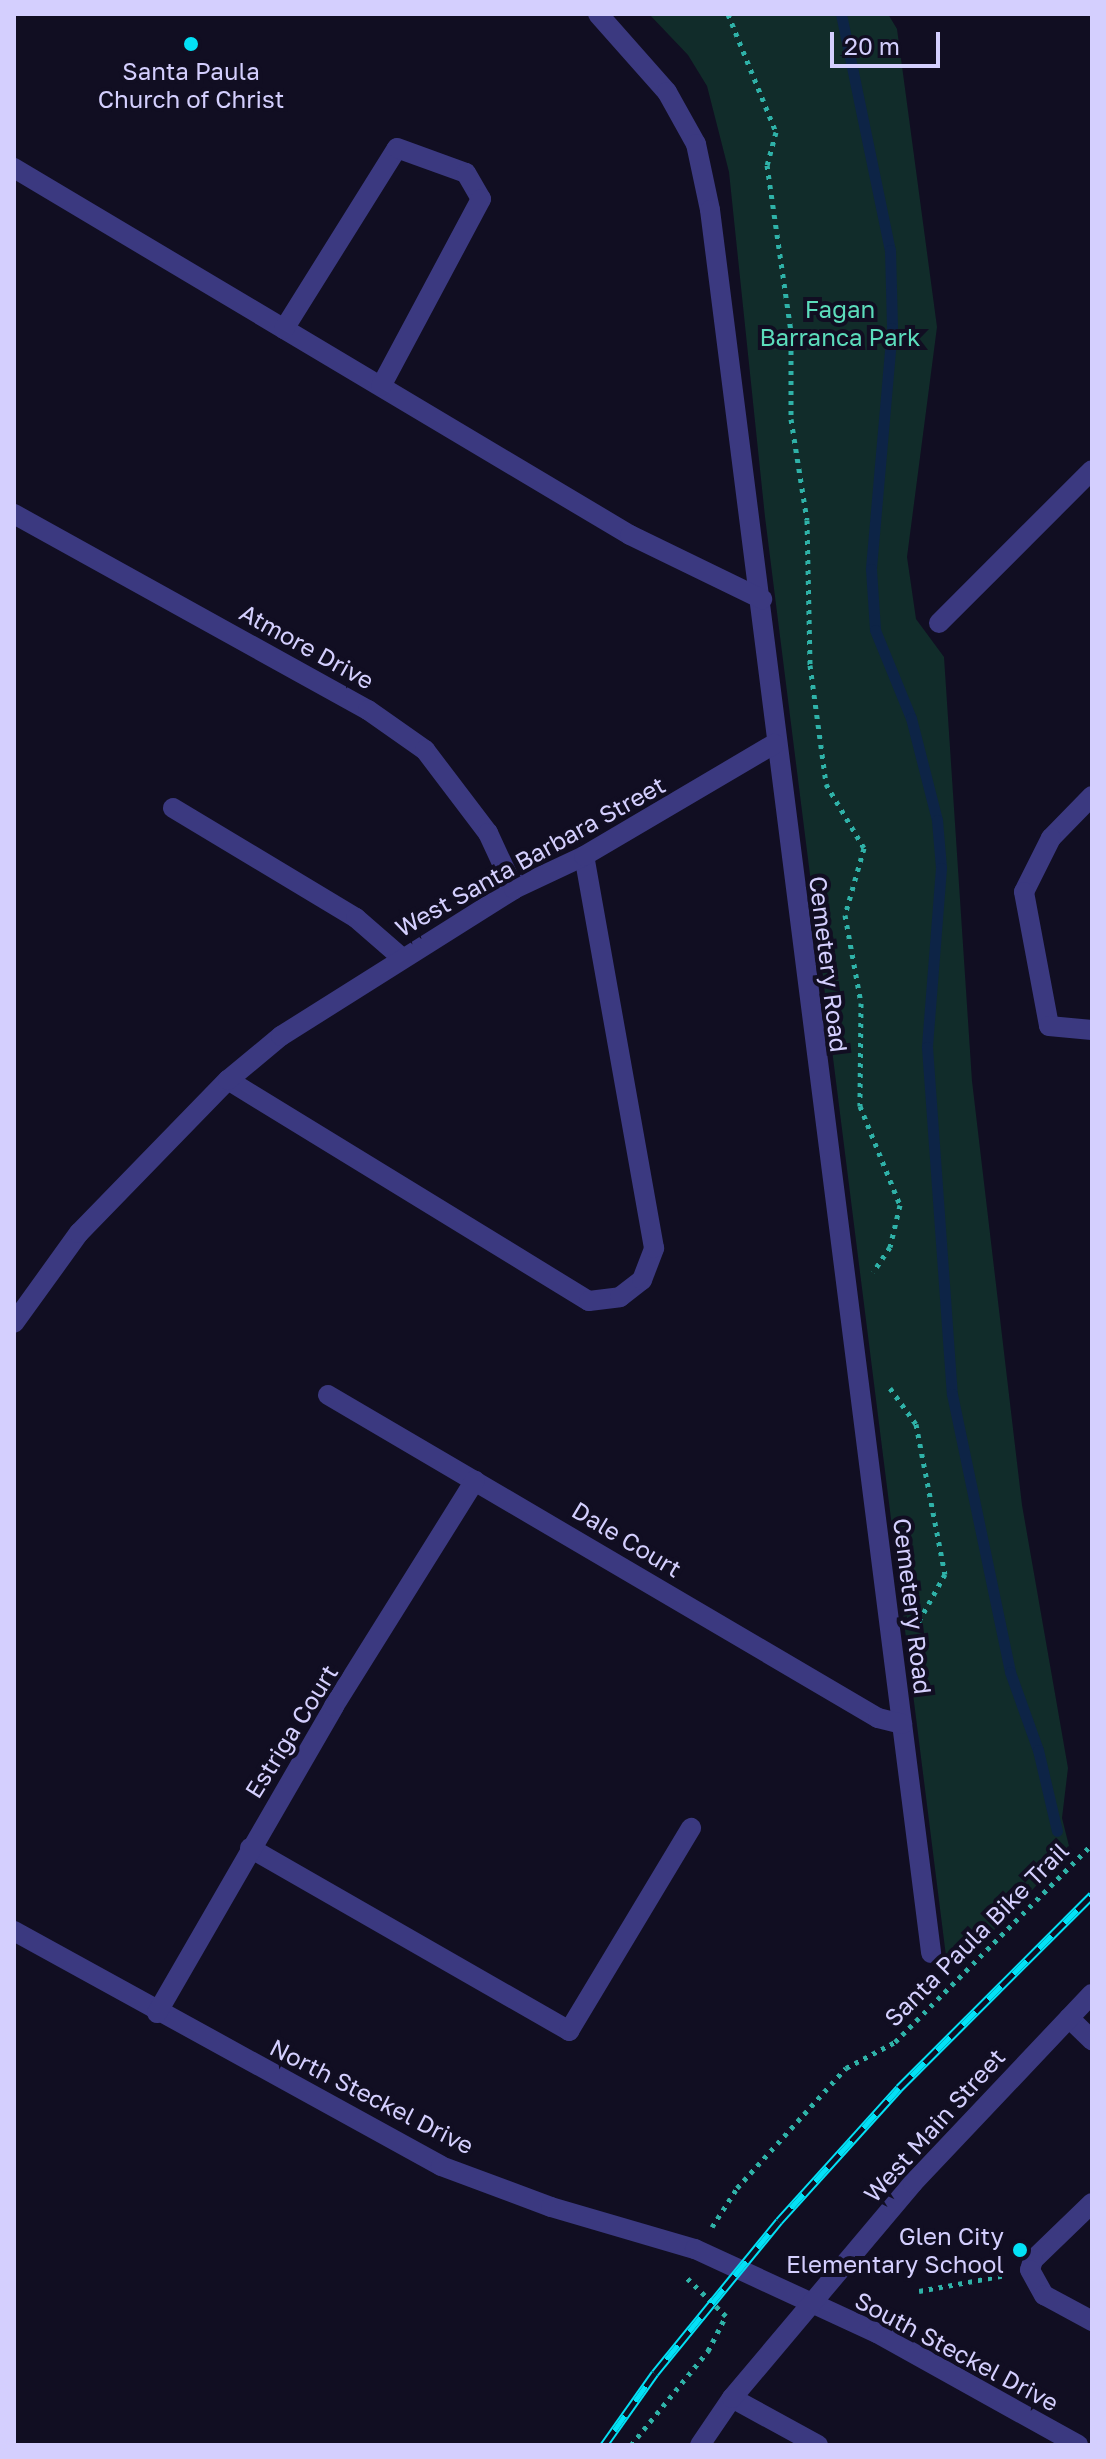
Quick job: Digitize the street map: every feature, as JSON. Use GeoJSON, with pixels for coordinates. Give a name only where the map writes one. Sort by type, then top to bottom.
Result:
{"type":"FeatureCollection","features":[{"type":"Feature","properties":{"kind":"street","name":"Cemetery Road"},"geometry":{"type":"LineString","coordinates":[[598,14],[667,92],[696,144],[726,300],[762,599],[774,744],[931,1953]]}},
{"type":"Feature","properties":{"kind":"street"},"geometry":{"type":"LineString","coordinates":[[284,329],[397,148],[466,173],[481,199],[381,386]]}},
{"type":"Feature","properties":{"kind":"street"},"geometry":{"type":"LineString","coordinates":[[14,168],[630,535],[762,599]]}},
{"type":"Feature","properties":{"kind":"street"},"geometry":{"type":"LineString","coordinates":[[939,623],[1092,470]]}},
{"type":"Feature","properties":{"kind":"street","name":"Atmore Drive"},"geometry":{"type":"LineString","coordinates":[[14,514],[368,710],[425,750],[488,833],[514,889]]}},
{"type":"Feature","properties":{"kind":"street","name":"West Santa Barbara Street"},"geometry":{"type":"LineString","coordinates":[[14,1323],[79,1233],[228,1080],[281,1036],[514,889],[584,856],[774,744]]}},
{"type":"Feature","properties":{"kind":"street"},"geometry":{"type":"LineString","coordinates":[[1092,796],[1051,838],[1024,892],[1049,1026],[1092,1030]]}},
{"type":"Feature","properties":{"kind":"street"},"geometry":{"type":"LineString","coordinates":[[173,808],[356,918],[402,958]]}},
{"type":"Feature","properties":{"kind":"street"},"geometry":{"type":"LineString","coordinates":[[228,1080],[589,1301],[620,1297],[642,1280],[654,1248],[584,856]]}},
{"type":"Feature","properties":{"kind":"street","name":"Dale Court"},"geometry":{"type":"LineString","coordinates":[[328,1395],[878,1718],[902,1724]]}},
{"type":"Feature","properties":{"kind":"street","name":"Estriga Court"},"geometry":{"type":"LineString","coordinates":[[157,2013],[334,1706],[475,1480]]}},
{"type":"Feature","properties":{"kind":"street"},"geometry":{"type":"LineString","coordinates":[[250,1848],[569,2031],[691,1828]]}},
{"type":"Feature","properties":{"kind":"street","name":"North Steckel Drive"},"geometry":{"type":"LineString","coordinates":[[14,1931],[157,2013],[441,2166],[551,2207],[695,2249],[810,2307]]}},
{"type":"Feature","properties":{"kind":"street","name":"West Main Street"},"geometry":{"type":"LineString","coordinates":[[700,2445],[732,2398],[963,2128],[1092,1994]]}},
{"type":"Feature","properties":{"kind":"street"},"geometry":{"type":"LineString","coordinates":[[1069,2018],[1092,2040]]}},
{"type":"Feature","properties":{"kind":"street"},"geometry":{"type":"LineString","coordinates":[[1092,2203],[1033,2260],[1030,2270],[1044,2295],[1092,2321]]}},
{"type":"Feature","properties":{"kind":"street","name":"South Steckel Drive"},"geometry":{"type":"LineString","coordinates":[[810,2307],[877,2333],[1078,2445]]}},
{"type":"Feature","properties":{"kind":"street"},"geometry":{"type":"LineString","coordinates":[[732,2398],[814,2443]]}},
{"type":"Feature","properties":{"kind":"path"},"geometry":{"type":"LineString","coordinates":[[728,14],[776,132],[767,165],[791,331],[792,433],[807,520],[810,665],[826,784],[864,848],[845,915],[861,1003],[860,1106],[900,1205],[890,1247],[872,1272],[874,1288]]}},
{"type":"Feature","properties":{"kind":"path"},"geometry":{"type":"LineString","coordinates":[[886,1383],[916,1424],[945,1574],[894,1666]]}},
{"type":"Feature","properties":{"kind":"path","name":"Santa Paula Bike Trail"},"geometry":{"type":"LineString","coordinates":[[695,2249],[737,2188],[846,2068],[895,2042],[1092,1844]]}},
{"type":"Feature","properties":{"kind":"path"},"geometry":{"type":"LineString","coordinates":[[631,2445],[708,2351],[726,2316],[723,2308],[688,2281],[695,2249]]}},
{"type":"Feature","properties":{"kind":"path"},"geometry":{"type":"LineString","coordinates":[[919,2291],[1030,2270]]}},
{"type":"Feature","properties":{"kind":"green space","name":"Fagan Barranca Park"},"geometry":{"type":"Polygon","coordinates":[[[649,14],[888,14],[897,29],[937,327],[907,557],[916,619],[944,657],[972,1081],[1022,1505],[1068,1768],[1062,1818],[1070,1850],[960,1966],[947,1964],[765,517],[729,172],[707,86],[688,55],[649,14]]]}},
{"type":"Feature","properties":{"kind":"waterway"},"geometry":{"type":"LineString","coordinates":[[841,14],[890,250],[892,328],[871,569],[875,630],[911,718],[937,820],[941,868],[927,1047],[952,1394],[1010,1672],[1038,1750],[1057,1831]]}},
{"type":"Feature","properties":{"kind":"railway"},"geometry":{"type":"LineString","coordinates":[[604,2445],[655,2373],[779,2221],[899,2088],[1092,1895]]}},
{"type":"Feature","properties":{"kind":"place","name":"Santa Paula Church of Christ"},"geometry":{"type":"Point","coordinates":[191,44]}},
{"type":"Feature","properties":{"kind":"place","name":"Glen City Elementary School"},"geometry":{"type":"Point","coordinates":[1020,2250]}}]}
